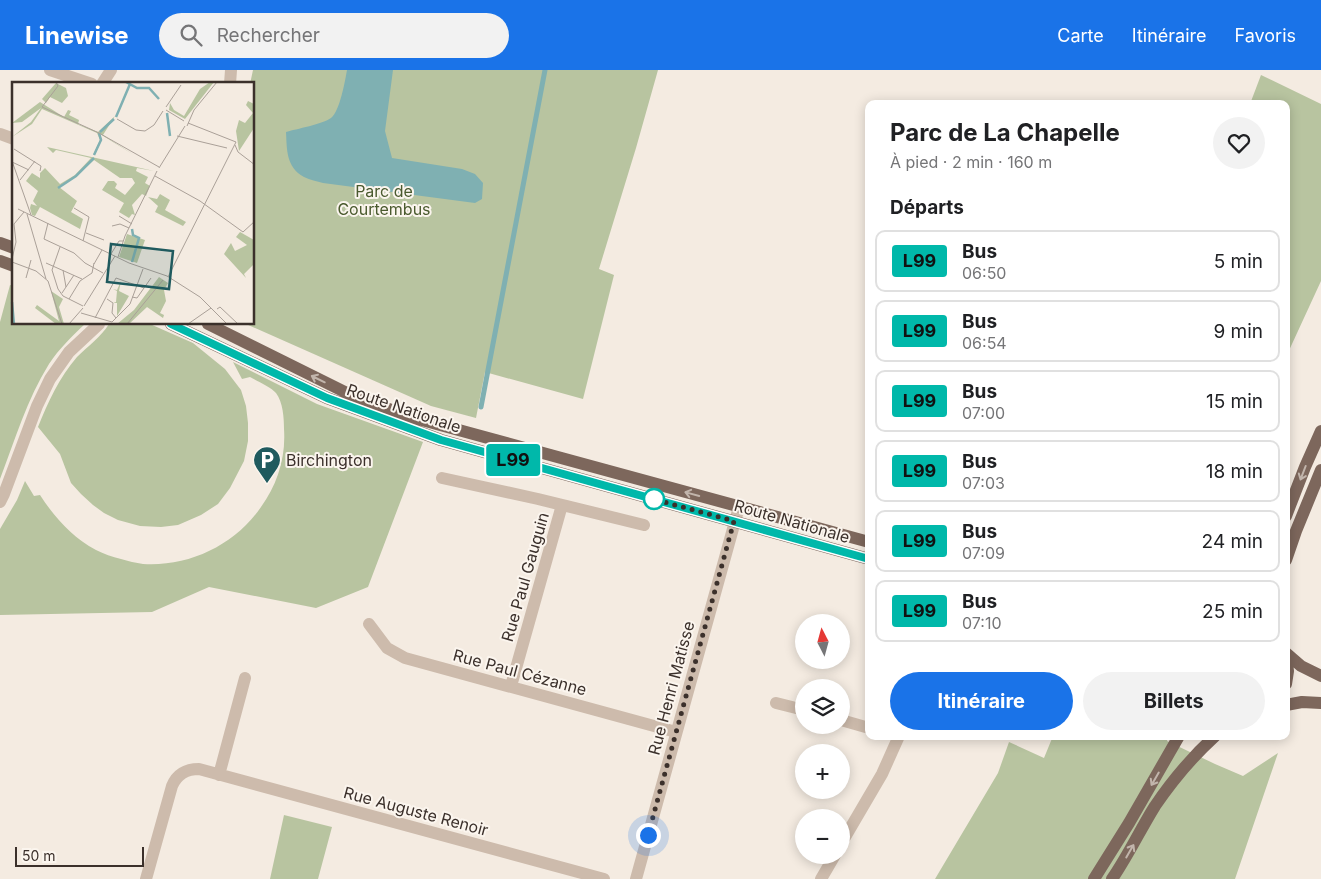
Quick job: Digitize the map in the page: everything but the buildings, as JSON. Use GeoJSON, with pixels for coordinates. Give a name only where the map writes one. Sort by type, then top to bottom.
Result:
{"type":"FeatureCollection","features":[{"type":"Feature","properties":{"kind":"main road"},"geometry":{"type":"LineString","coordinates":[[0,243],[12,247]]}},
{"type":"Feature","properties":{"kind":"main road","name":"Route Nationale"},"geometry":{"type":"LineString","coordinates":[[178,325],[321,396],[441,440],[865,558]]}},
{"type":"Feature","properties":{"kind":"main road","name":"Route Nationale"},"geometry":{"type":"LineString","coordinates":[[210,325],[345,392],[402,414],[865,541]]}},
{"type":"Feature","properties":{"kind":"main road"},"geometry":{"type":"LineString","coordinates":[[1290,506],[1321,431]]}},
{"type":"Feature","properties":{"kind":"main road"},"geometry":{"type":"LineString","coordinates":[[1290,548],[1321,470]]}},
{"type":"Feature","properties":{"kind":"main road"},"geometry":{"type":"LineString","coordinates":[[1290,657],[1301,666],[1321,676]]}},
{"type":"Feature","properties":{"kind":"main road"},"geometry":{"type":"LineString","coordinates":[[1290,704],[1302,702],[1321,703]]}},
{"type":"Feature","properties":{"kind":"main road"},"geometry":{"type":"LineString","coordinates":[[1094,879],[1138,808],[1176,740]]}},
{"type":"Feature","properties":{"kind":"main road"},"geometry":{"type":"LineString","coordinates":[[1112,879],[1150,814],[1169,787],[1210,740]]}},
{"type":"Feature","properties":{"kind":"street"},"geometry":{"type":"LineString","coordinates":[[50,70],[86,82]]}},
{"type":"Feature","properties":{"kind":"street"},"geometry":{"type":"LineString","coordinates":[[103,82],[111,70]]}},
{"type":"Feature","properties":{"kind":"street"},"geometry":{"type":"LineString","coordinates":[[0,134],[12,138]]}},
{"type":"Feature","properties":{"kind":"street"},"geometry":{"type":"LineString","coordinates":[[0,502],[37,406],[50,379],[69,352],[98,325]]}},
{"type":"Feature","properties":{"kind":"street","name":"Rue Paul Gauguin"},"geometry":{"type":"LineString","coordinates":[[442,478],[644,525]]}},
{"type":"Feature","properties":{"kind":"street","name":"Rue Paul Gauguin"},"geometry":{"type":"LineString","coordinates":[[511,686],[562,505]]}},
{"type":"Feature","properties":{"kind":"street","name":"Rue Henri Matisse"},"geometry":{"type":"LineString","coordinates":[[636,879],[739,507]]}},
{"type":"Feature","properties":{"kind":"street","name":"Rue Paul Cézanne"},"geometry":{"type":"LineString","coordinates":[[369,624],[388,648],[405,658],[676,732]]}},
{"type":"Feature","properties":{"kind":"street"},"geometry":{"type":"LineString","coordinates":[[219,775],[245,678]]}},
{"type":"Feature","properties":{"kind":"street"},"geometry":{"type":"LineString","coordinates":[[776,703],[795,708]]}},
{"type":"Feature","properties":{"kind":"street"},"geometry":{"type":"LineString","coordinates":[[850,723],[865,727]]}},
{"type":"Feature","properties":{"kind":"street"},"geometry":{"type":"LineString","coordinates":[[850,829],[882,774],[897,740]]}},
{"type":"Feature","properties":{"kind":"street","name":"Rue Auguste Renoir"},"geometry":{"type":"LineString","coordinates":[[146,879],[174,780],[179,774],[192,769],[604,879]]}},
{"type":"Feature","properties":{"kind":"street"},"geometry":{"type":"LineString","coordinates":[[821,879],[830,864]]}},
{"type":"Feature","properties":{"kind":"green space","name":"Parc de Courtembus"},"geometry":{"type":"Polygon","coordinates":[[[253,70],[658,70],[599,269],[614,275],[583,399],[485,372],[476,418],[431,406],[248,325],[255,325],[255,82],[250,82],[253,70]]]}},
{"type":"Feature","properties":{"kind":"green space"},"geometry":{"type":"Polygon","coordinates":[[[1261,75],[1321,104],[1321,281],[1290,348],[1290,100],[1252,100],[1261,75]]]}},
{"type":"Feature","properties":{"kind":"green space"},"geometry":{"type":"Polygon","coordinates":[[[10,285],[12,286],[12,325],[84,325],[57,353],[41,377],[22,420],[0,479],[0,322],[10,285]]]}},
{"type":"Feature","properties":{"kind":"green space"},"geometry":{"type":"Polygon","coordinates":[[[108,325],[152,325],[193,343],[225,369],[241,390],[246,406],[248,423],[248,441],[244,461],[230,488],[218,504],[201,515],[178,525],[161,527],[140,526],[118,520],[104,513],[71,483],[60,454],[38,427],[50,399],[65,373],[77,357],[108,325]]]}},
{"type":"Feature","properties":{"kind":"green space"},"geometry":{"type":"Polygon","coordinates":[[[233,362],[317,404],[423,442],[368,587],[316,608],[209,587],[152,612],[0,615],[0,529],[17,500],[25,481],[34,496],[40,495],[58,519],[87,545],[105,554],[140,564],[177,562],[210,551],[224,543],[250,520],[272,490],[282,461],[284,440],[282,405],[276,393],[267,386],[250,377],[242,379],[233,362]]]}},
{"type":"Feature","properties":{"kind":"green space"},"geometry":{"type":"Polygon","coordinates":[[[1051,740],[1167,740],[1243,776],[1278,753],[1235,879],[935,879],[998,773],[1009,742],[1044,758],[1051,740]]]}},
{"type":"Feature","properties":{"kind":"green space"},"geometry":{"type":"Polygon","coordinates":[[[284,815],[332,827],[318,879],[270,879],[284,815]]]}},
{"type":"Feature","properties":{"kind":"water"},"geometry":{"type":"Polygon","coordinates":[[[347,70],[393,70],[385,131],[392,158],[462,169],[475,174],[483,183],[482,199],[475,203],[323,183],[306,178],[298,173],[289,158],[286,132],[331,118],[339,103],[347,70]]]}},
{"type":"Feature","properties":{"kind":"waterway"},"geometry":{"type":"LineString","coordinates":[[481,407],[545,70]]}},
{"type":"Feature","properties":{"kind":"bus line","name":"L99"},"geometry":{"type":"LineString","coordinates":[[173,325],[314,393],[441,440],[865,558]]}},
{"type":"Feature","properties":{"kind":"place","name":"Birchington"},"geometry":{"type":"Point","coordinates":[267,484]}},
{"type":"Feature","properties":{"kind":"route"},"geometry":{"type":"LineString","coordinates":[[648,835],[734,521],[654,499]]}}]}
